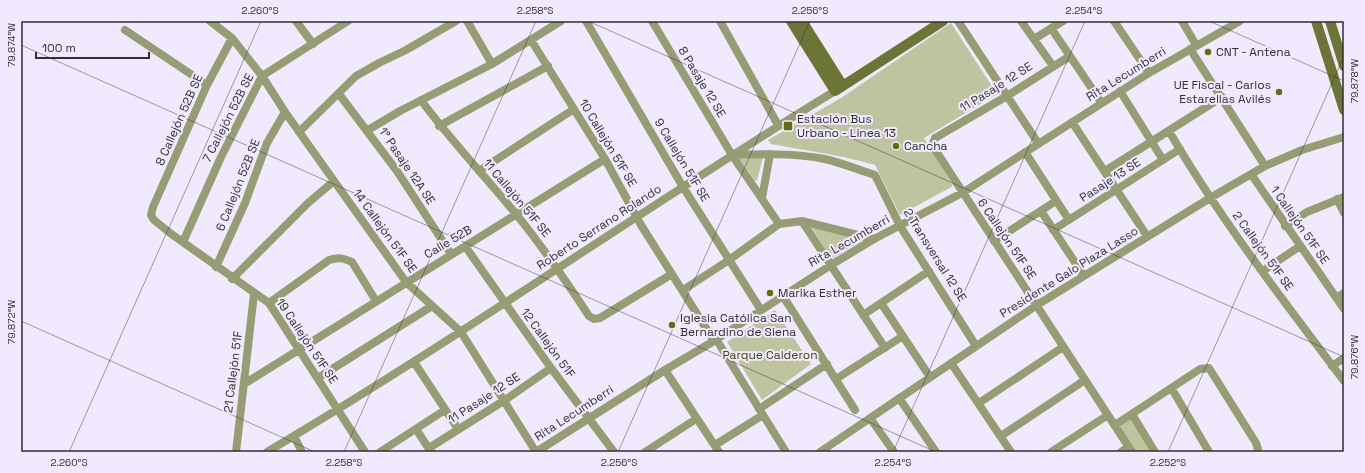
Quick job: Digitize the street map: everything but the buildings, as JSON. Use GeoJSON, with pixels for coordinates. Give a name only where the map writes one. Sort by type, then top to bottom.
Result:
{"type":"FeatureCollection","features":[{"type":"Feature","properties":{"kind":"street","name":"14 Callejón 51F SE"},"geometry":{"type":"LineString","coordinates":[[210,21],[232,38],[262,76],[285,112],[406,282],[461,332],[505,400],[536,452]]}},
{"type":"Feature","properties":{"kind":"street"},"geometry":{"type":"LineString","coordinates":[[296,21],[312,44]]}},
{"type":"Feature","properties":{"kind":"street","name":"7 Callejón 52B SE"},"geometry":{"type":"LineString","coordinates":[[183,242],[221,157],[262,76],[348,21]]}},
{"type":"Feature","properties":{"kind":"street"},"geometry":{"type":"LineString","coordinates":[[299,132],[356,76],[406,50],[456,21]]}},
{"type":"Feature","properties":{"kind":"street"},"geometry":{"type":"LineString","coordinates":[[467,21],[492,64]]}},
{"type":"Feature","properties":{"kind":"street"},"geometry":{"type":"LineString","coordinates":[[368,130],[421,100],[458,83],[492,64],[561,21]]}},
{"type":"Feature","properties":{"kind":"street","name":"9 Callejón 51F SE"},"geometry":{"type":"LineString","coordinates":[[586,21],[683,187],[761,310]]}},
{"type":"Feature","properties":{"kind":"street","name":"8 Pasaje 12 SE"},"geometry":{"type":"LineString","coordinates":[[652,21],[732,155],[779,224]]}},
{"type":"Feature","properties":{"kind":"street"},"geometry":{"type":"LineString","coordinates":[[720,21],[778,125]]}},
{"type":"Feature","properties":{"kind":"street"},"geometry":{"type":"LineString","coordinates":[[791,21],[839,88]]}},
{"type":"Feature","properties":{"kind":"street"},"geometry":{"type":"LineString","coordinates":[[802,21],[839,88]]}},
{"type":"Feature","properties":{"kind":"street","name":"Roberto Serrano Rolando"},"geometry":{"type":"LineString","coordinates":[[267,452],[414,362],[778,125],[839,88],[943,21]]}},
{"type":"Feature","properties":{"kind":"street"},"geometry":{"type":"LineString","coordinates":[[958,21],[1038,143]]}},
{"type":"Feature","properties":{"kind":"street"},"geometry":{"type":"LineString","coordinates":[[1021,21],[1053,66]]}},
{"type":"Feature","properties":{"kind":"street"},"geometry":{"type":"LineString","coordinates":[[1034,39],[1063,21]]}},
{"type":"Feature","properties":{"kind":"street"},"geometry":{"type":"LineString","coordinates":[[1114,21],[1148,73]]}},
{"type":"Feature","properties":{"kind":"street"},"geometry":{"type":"LineString","coordinates":[[1182,21],[1193,47],[1265,166]]}},
{"type":"Feature","properties":{"kind":"street","name":"Rita Lecumberri"},"geometry":{"type":"LineString","coordinates":[[536,452],[545,449],[589,418],[715,340],[831,265],[874,239],[962,193],[1101,102],[1148,73],[1240,21]]}},
{"type":"Feature","properties":{"kind":"street"},"geometry":{"type":"LineString","coordinates":[[1316,21],[1344,110]]}},
{"type":"Feature","properties":{"kind":"street"},"geometry":{"type":"LineString","coordinates":[[1330,21],[1344,66]]}},
{"type":"Feature","properties":{"kind":"street"},"geometry":{"type":"LineString","coordinates":[[1051,28],[1101,102]]}},
{"type":"Feature","properties":{"kind":"street"},"geometry":{"type":"LineString","coordinates":[[125,30],[207,85]]}},
{"type":"Feature","properties":{"kind":"street","name":"8 Callejón 52B SE"},"geometry":{"type":"LineString","coordinates":[[152,215],[153,207],[207,85],[232,38]]}},
{"type":"Feature","properties":{"kind":"street","name":"10 Callejón 51F SE"},"geometry":{"type":"LineString","coordinates":[[531,40],[605,159],[672,274],[786,452]]}},
{"type":"Feature","properties":{"kind":"street","name":"11 Pasaje 12 SE"},"geometry":{"type":"LineString","coordinates":[[935,138],[1007,96],[1070,56]]}},
{"type":"Feature","properties":{"kind":"street"},"geometry":{"type":"LineString","coordinates":[[439,126],[548,66]]}},
{"type":"Feature","properties":{"kind":"street"},"geometry":{"type":"LineString","coordinates":[[1120,91],[1163,160]]}},
{"type":"Feature","properties":{"kind":"street","name":"1° Pasaje 12A SE"},"geometry":{"type":"LineString","coordinates":[[339,94],[368,130],[397,171],[451,254]]}},
{"type":"Feature","properties":{"kind":"street","name":"Pasaje 13 SE"},"geometry":{"type":"LineString","coordinates":[[1105,171],[1222,97]]}},
{"type":"Feature","properties":{"kind":"street","name":"11 Callejón 51F SE"},"geometry":{"type":"LineString","coordinates":[[421,100],[439,126],[517,215],[558,269],[589,316],[594,319],[600,318],[672,274]]}},
{"type":"Feature","properties":{"kind":"street"},"geometry":{"type":"LineString","coordinates":[[479,171],[574,110]]}},
{"type":"Feature","properties":{"kind":"street","name":"6 Callejón 52B SE"},"geometry":{"type":"LineString","coordinates":[[216,268],[245,202],[267,143],[285,112]]}},
{"type":"Feature","properties":{"kind":"street"},"geometry":{"type":"LineString","coordinates":[[1072,122],[1147,236]]}},
{"type":"Feature","properties":{"kind":"street","name":"2 Callejón 51F SE"},"geometry":{"type":"LineString","coordinates":[[1169,131],[1210,198],[1344,381]]}},
{"type":"Feature","properties":{"kind":"street","name":"Presidente Galo Plaza Lasso"},"geometry":{"type":"LineString","coordinates":[[820,452],[1037,305],[1210,198],[1265,166],[1302,150],[1344,137]]}},
{"type":"Feature","properties":{"kind":"street","name":"6 Callejón 51F SE"},"geometry":{"type":"LineString","coordinates":[[935,138],[932,145],[962,193],[1037,305],[1130,449]]}},
{"type":"Feature","properties":{"kind":"street","name":"Pasaje 13 SE"},"geometry":{"type":"LineString","coordinates":[[1053,230],[1180,149]]}},
{"type":"Feature","properties":{"kind":"street"},"geometry":{"type":"LineString","coordinates":[[1025,152],[1069,220]]}},
{"type":"Feature","properties":{"kind":"street"},"geometry":{"type":"LineString","coordinates":[[732,155],[770,154],[762,198]]}},
{"type":"Feature","properties":{"kind":"street","name":"2 Transversal 12 SE"},"geometry":{"type":"LineString","coordinates":[[770,154],[825,159],[875,175],[900,226],[976,346]]}},
{"type":"Feature","properties":{"kind":"street","name":"Calle 52B"},"geometry":{"type":"LineString","coordinates":[[244,384],[605,159]]}},
{"type":"Feature","properties":{"kind":"street","name":"1 Callejón 51F SE"},"geometry":{"type":"LineString","coordinates":[[1251,174],[1285,226],[1340,295],[1344,309]]}},
{"type":"Feature","properties":{"kind":"street"},"geometry":{"type":"LineString","coordinates":[[232,279],[308,203],[334,181]]}},
{"type":"Feature","properties":{"kind":"street"},"geometry":{"type":"LineString","coordinates":[[1285,226],[1308,212],[1341,198],[1344,212]]}},
{"type":"Feature","properties":{"kind":"street"},"geometry":{"type":"LineString","coordinates":[[994,241],[1056,201]]}},
{"type":"Feature","properties":{"kind":"street"},"geometry":{"type":"LineString","coordinates":[[1041,211],[1084,276]]}},
{"type":"Feature","properties":{"kind":"street","name":"19 Callejón 51F SE"},"geometry":{"type":"LineString","coordinates":[[152,215],[154,220],[216,268],[269,303],[339,409],[365,452]]}},
{"type":"Feature","properties":{"kind":"street"},"geometry":{"type":"LineString","coordinates":[[683,290],[729,260],[779,224],[802,221],[874,239]]}},
{"type":"Feature","properties":{"kind":"street"},"geometry":{"type":"LineString","coordinates":[[802,221],[885,348]]}},
{"type":"Feature","properties":{"kind":"street","name":"12 Callejón 51F"},"geometry":{"type":"LineString","coordinates":[[465,246],[551,368],[614,452]]}},
{"type":"Feature","properties":{"kind":"street"},"geometry":{"type":"LineString","coordinates":[[1263,271],[1300,246]]}},
{"type":"Feature","properties":{"kind":"street"},"geometry":{"type":"LineString","coordinates":[[269,303],[329,260],[336,258],[345,258],[352,262],[376,301]]}},
{"type":"Feature","properties":{"kind":"street"},"geometry":{"type":"LineString","coordinates":[[863,315],[929,271]]}},
{"type":"Feature","properties":{"kind":"street","name":"21 Callejón 51F"},"geometry":{"type":"LineString","coordinates":[[236,452],[254,294]]}},
{"type":"Feature","properties":{"kind":"street"},"geometry":{"type":"LineString","coordinates":[[783,296],[855,410]]}},
{"type":"Feature","properties":{"kind":"street"},"geometry":{"type":"LineString","coordinates":[[881,303],[930,377]]}},
{"type":"Feature","properties":{"kind":"street"},"geometry":{"type":"LineString","coordinates":[[318,378],[432,306]]}},
{"type":"Feature","properties":{"kind":"street"},"geometry":{"type":"LineString","coordinates":[[836,379],[903,336]]}},
{"type":"Feature","properties":{"kind":"street"},"geometry":{"type":"LineString","coordinates":[[979,404],[1063,347]]}},
{"type":"Feature","properties":{"kind":"street"},"geometry":{"type":"LineString","coordinates":[[1332,366],[1344,358]]}},
{"type":"Feature","properties":{"kind":"street"},"geometry":{"type":"LineString","coordinates":[[414,362],[458,430]]}},
{"type":"Feature","properties":{"kind":"street"},"geometry":{"type":"LineString","coordinates":[[951,363],[1011,452]]}},
{"type":"Feature","properties":{"kind":"street"},"geometry":{"type":"LineString","coordinates":[[665,370],[696,419],[717,448],[761,412],[827,364]]}},
{"type":"Feature","properties":{"kind":"street","name":"11 Pasaje 12 SE"},"geometry":{"type":"LineString","coordinates":[[430,450],[551,368]]}},
{"type":"Feature","properties":{"kind":"street"},"geometry":{"type":"LineString","coordinates":[[1115,425],[1200,369],[1209,368],[1256,443],[1258,449],[1257,452]]}},
{"type":"Feature","properties":{"kind":"street"},"geometry":{"type":"LineString","coordinates":[[1001,436],[1085,380]]}},
{"type":"Feature","properties":{"kind":"street"},"geometry":{"type":"LineString","coordinates":[[1172,388],[1209,452]]}},
{"type":"Feature","properties":{"kind":"street"},"geometry":{"type":"LineString","coordinates":[[899,398],[936,452]]}},
{"type":"Feature","properties":{"kind":"street","name":"11 Pasaje 12 SE"},"geometry":{"type":"LineString","coordinates":[[380,452],[446,410]]}},
{"type":"Feature","properties":{"kind":"street"},"geometry":{"type":"LineString","coordinates":[[1132,414],[1155,452]]}},
{"type":"Feature","properties":{"kind":"street"},"geometry":{"type":"LineString","coordinates":[[1051,452],[1108,415]]}},
{"type":"Feature","properties":{"kind":"street"},"geometry":{"type":"LineString","coordinates":[[870,418],[894,452]]}},
{"type":"Feature","properties":{"kind":"street"},"geometry":{"type":"LineString","coordinates":[[648,451],[696,419]]}},
{"type":"Feature","properties":{"kind":"street"},"geometry":{"type":"LineString","coordinates":[[416,429],[430,450]]}},
{"type":"Feature","properties":{"kind":"street"},"geometry":{"type":"LineString","coordinates":[[294,436],[302,452]]}},
{"type":"Feature","properties":{"kind":"street"},"geometry":{"type":"LineString","coordinates":[[1121,452],[1130,449]]}},
{"type":"Feature","properties":{"kind":"green space"},"geometry":{"type":"Polygon","coordinates":[[[951,23],[997,94],[924,138],[953,186],[900,215],[875,165],[844,157],[771,144],[768,140],[841,98],[951,23]]]}},
{"type":"Feature","properties":{"kind":"green space"},"geometry":{"type":"Polygon","coordinates":[[[763,157],[757,180],[755,181],[740,159],[763,157]]]}},
{"type":"Feature","properties":{"kind":"green space"},"geometry":{"type":"Polygon","coordinates":[[[811,226],[864,239],[831,259],[811,226]]]}},
{"type":"Feature","properties":{"kind":"green space","name":"Parque Calderon"},"geometry":{"type":"Polygon","coordinates":[[[775,310],[811,364],[762,400],[727,342],[775,310]]]}},
{"type":"Feature","properties":{"kind":"green space"},"geometry":{"type":"Polygon","coordinates":[[[1133,417],[1154,452],[1134,452],[1118,428],[1133,417]]]}},
{"type":"Feature","properties":{"kind":"place","name":"CNT - Antena"},"geometry":{"type":"Point","coordinates":[1208,52]}},
{"type":"Feature","properties":{"kind":"place","name":"UE Fiscal - Carlos Estarellas Avilés"},"geometry":{"type":"Point","coordinates":[1279,92]}},
{"type":"Feature","properties":{"kind":"place","name":"Estación Bus Urbano - Linea 13"},"geometry":{"type":"Point","coordinates":[788,126]}},
{"type":"Feature","properties":{"kind":"place","name":"Cancha"},"geometry":{"type":"Point","coordinates":[896,146]}},
{"type":"Feature","properties":{"kind":"place","name":"Marika Esther"},"geometry":{"type":"Point","coordinates":[770,293]}},
{"type":"Feature","properties":{"kind":"place","name":"Iglesia Católica San Bernardino de Siena"},"geometry":{"type":"Point","coordinates":[672,325]}}]}
